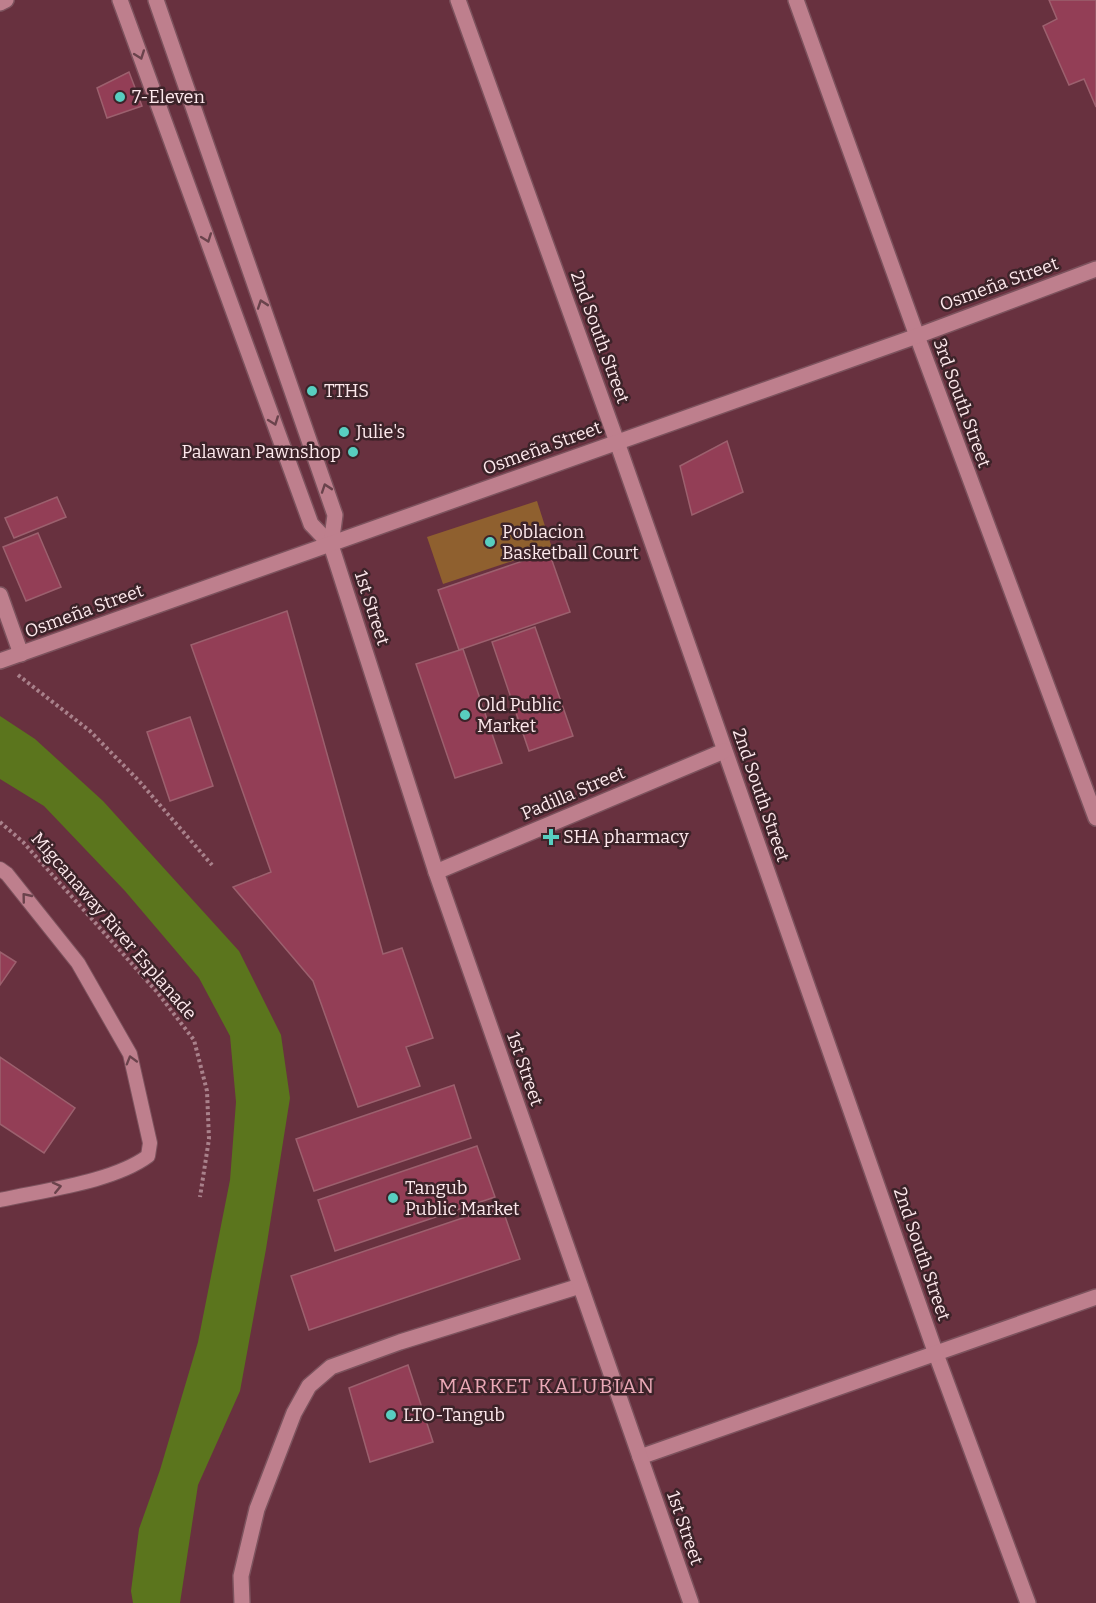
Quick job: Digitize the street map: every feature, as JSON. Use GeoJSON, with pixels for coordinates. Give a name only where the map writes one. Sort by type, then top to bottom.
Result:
{"type":"FeatureCollection","features":[{"type":"Feature","properties":{"kind":"street"},"geometry":{"type":"LineString","coordinates":[[0,3],[6,0]]}},
{"type":"Feature","properties":{"kind":"street","name":"1st Street"},"geometry":{"type":"LineString","coordinates":[[120,0],[311,524],[331,545]]}},
{"type":"Feature","properties":{"kind":"street","name":"1st Street"},"geometry":{"type":"LineString","coordinates":[[156,0],[335,515],[331,545],[436,872],[691,1603]]}},
{"type":"Feature","properties":{"kind":"street","name":"2nd South Street"},"geometry":{"type":"LineString","coordinates":[[458,0],[617,442],[936,1354],[1028,1603]]}},
{"type":"Feature","properties":{"kind":"street","name":"3rd South Street"},"geometry":{"type":"LineString","coordinates":[[796,0],[917,336],[1096,818]]}},
{"type":"Feature","properties":{"kind":"street","name":"Osmeña Street"},"geometry":{"type":"LineString","coordinates":[[5,665],[21,654],[917,336],[1096,269]]}},
{"type":"Feature","properties":{"kind":"street"},"geometry":{"type":"LineString","coordinates":[[0,595],[21,654]]}},
{"type":"Feature","properties":{"kind":"street","name":"Padilla Street"},"geometry":{"type":"LineString","coordinates":[[436,872],[724,751]]}},
{"type":"Feature","properties":{"kind":"street"},"geometry":{"type":"LineString","coordinates":[[242,1603],[241,1576],[257,1509],[294,1413],[309,1386],[331,1367],[400,1342],[580,1286]]}},
{"type":"Feature","properties":{"kind":"street"},"geometry":{"type":"LineString","coordinates":[[640,1456],[1096,1297]]}},
{"type":"Feature","properties":{"kind":"lane"},"geometry":{"type":"LineString","coordinates":[[0,869],[7,874],[78,963],[130,1054],[150,1143],[148,1156],[135,1166],[111,1175],[0,1200]]}},
{"type":"Feature","properties":{"kind":"path"},"geometry":{"type":"LineString","coordinates":[[5,665],[90,731],[139,782],[212,865]]}},
{"type":"Feature","properties":{"kind":"path","name":"Migcanaway River Esplanade"},"geometry":{"type":"LineString","coordinates":[[0,822],[23,842],[157,992],[194,1040],[207,1091],[209,1139],[200,1197]]}},
{"type":"Feature","properties":{"kind":"shaded area","name":"Poblacion Basketball Court"},"geometry":{"type":"Polygon","coordinates":[[[537,501],[552,548],[443,584],[427,537],[537,501]]]}},
{"type":"Feature","properties":{"kind":"shaded area"},"geometry":{"type":"Polygon","coordinates":[[[0,716],[35,739],[103,801],[239,951],[281,1035],[290,1098],[266,1249],[240,1391],[198,1485],[180,1603],[133,1603],[131,1591],[139,1529],[160,1470],[198,1342],[230,1180],[236,1102],[230,1036],[199,978],[125,891],[44,806],[0,779],[0,716]]]}},
{"type":"Feature","properties":{"kind":"building"},"geometry":{"type":"Polygon","coordinates":[[[1049,0],[1096,0],[1096,107],[1084,79],[1069,85],[1043,26],[1057,19],[1049,0]]]}},
{"type":"Feature","properties":{"kind":"building","name":"7-Eleven"},"geometry":{"type":"Polygon","coordinates":[[[129,72],[142,106],[107,118],[97,88],[129,72]]]}},
{"type":"Feature","properties":{"kind":"building"},"geometry":{"type":"Polygon","coordinates":[[[727,441],[743,492],[692,515],[680,466],[727,441]]]}},
{"type":"Feature","properties":{"kind":"building"},"geometry":{"type":"Polygon","coordinates":[[[57,497],[66,517],[14,538],[5,518],[57,497]]]}},
{"type":"Feature","properties":{"kind":"building"},"geometry":{"type":"Polygon","coordinates":[[[38,533],[61,587],[26,601],[3,547],[38,533]]]}},
{"type":"Feature","properties":{"kind":"building"},"geometry":{"type":"Polygon","coordinates":[[[549,552],[570,612],[459,650],[438,590],[549,552]]]}},
{"type":"Feature","properties":{"kind":"building"},"geometry":{"type":"Polygon","coordinates":[[[287,611],[383,954],[402,948],[433,1038],[406,1047],[420,1086],[358,1107],[313,981],[233,887],[271,872],[191,645],[287,611]]]}},
{"type":"Feature","properties":{"kind":"building"},"geometry":{"type":"Polygon","coordinates":[[[535,627],[573,736],[529,751],[492,642],[535,627]]]}},
{"type":"Feature","properties":{"kind":"building"},"geometry":{"type":"Polygon","coordinates":[[[463,649],[502,763],[455,778],[416,664],[463,649]]]}},
{"type":"Feature","properties":{"kind":"building"},"geometry":{"type":"Polygon","coordinates":[[[190,717],[213,786],[170,801],[147,732],[190,717]]]}},
{"type":"Feature","properties":{"kind":"building"},"geometry":{"type":"Polygon","coordinates":[[[0,952],[16,962],[0,985],[0,952]]]}},
{"type":"Feature","properties":{"kind":"building"},"geometry":{"type":"Polygon","coordinates":[[[0,1057],[75,1108],[44,1153],[0,1124],[0,1057]]]}},
{"type":"Feature","properties":{"kind":"building"},"geometry":{"type":"Polygon","coordinates":[[[454,1085],[471,1138],[314,1191],[296,1139],[454,1085]]]}},
{"type":"Feature","properties":{"kind":"building"},"geometry":{"type":"Polygon","coordinates":[[[477,1146],[495,1197],[335,1251],[318,1200],[477,1146]]]}},
{"type":"Feature","properties":{"kind":"building"},"geometry":{"type":"Polygon","coordinates":[[[501,1205],[520,1259],[309,1330],[291,1276],[501,1205]]]}},
{"type":"Feature","properties":{"kind":"building","name":"LTO-Tangub"},"geometry":{"type":"Polygon","coordinates":[[[408,1365],[433,1442],[370,1462],[349,1388],[408,1365]]]}},
{"type":"Feature","properties":{"kind":"place","name":"7-Eleven"},"geometry":{"type":"Point","coordinates":[120,97]}},
{"type":"Feature","properties":{"kind":"place","name":"TTHS"},"geometry":{"type":"Point","coordinates":[312,391]}},
{"type":"Feature","properties":{"kind":"place","name":"Julie's"},"geometry":{"type":"Point","coordinates":[344,432]}},
{"type":"Feature","properties":{"kind":"place","name":"Palawan Pawnshop"},"geometry":{"type":"Point","coordinates":[353,452]}},
{"type":"Feature","properties":{"kind":"place","name":"Poblacion Basketball Court"},"geometry":{"type":"Point","coordinates":[490,542]}},
{"type":"Feature","properties":{"kind":"place","name":"Old Public Market"},"geometry":{"type":"Point","coordinates":[465,715]}},
{"type":"Feature","properties":{"kind":"place","name":"SHA pharmacy"},"geometry":{"type":"Point","coordinates":[551,837]}},
{"type":"Feature","properties":{"kind":"place","name":"Tangub Public Market"},"geometry":{"type":"Point","coordinates":[393,1198]}},
{"type":"Feature","properties":{"kind":"place","name":"LTO-Tangub"},"geometry":{"type":"Point","coordinates":[391,1415]}},
{"type":"Feature","properties":{"kind":"district","name":"MARKET KALUBIAN"},"geometry":{"type":"Point","coordinates":[547,1386]}}]}
